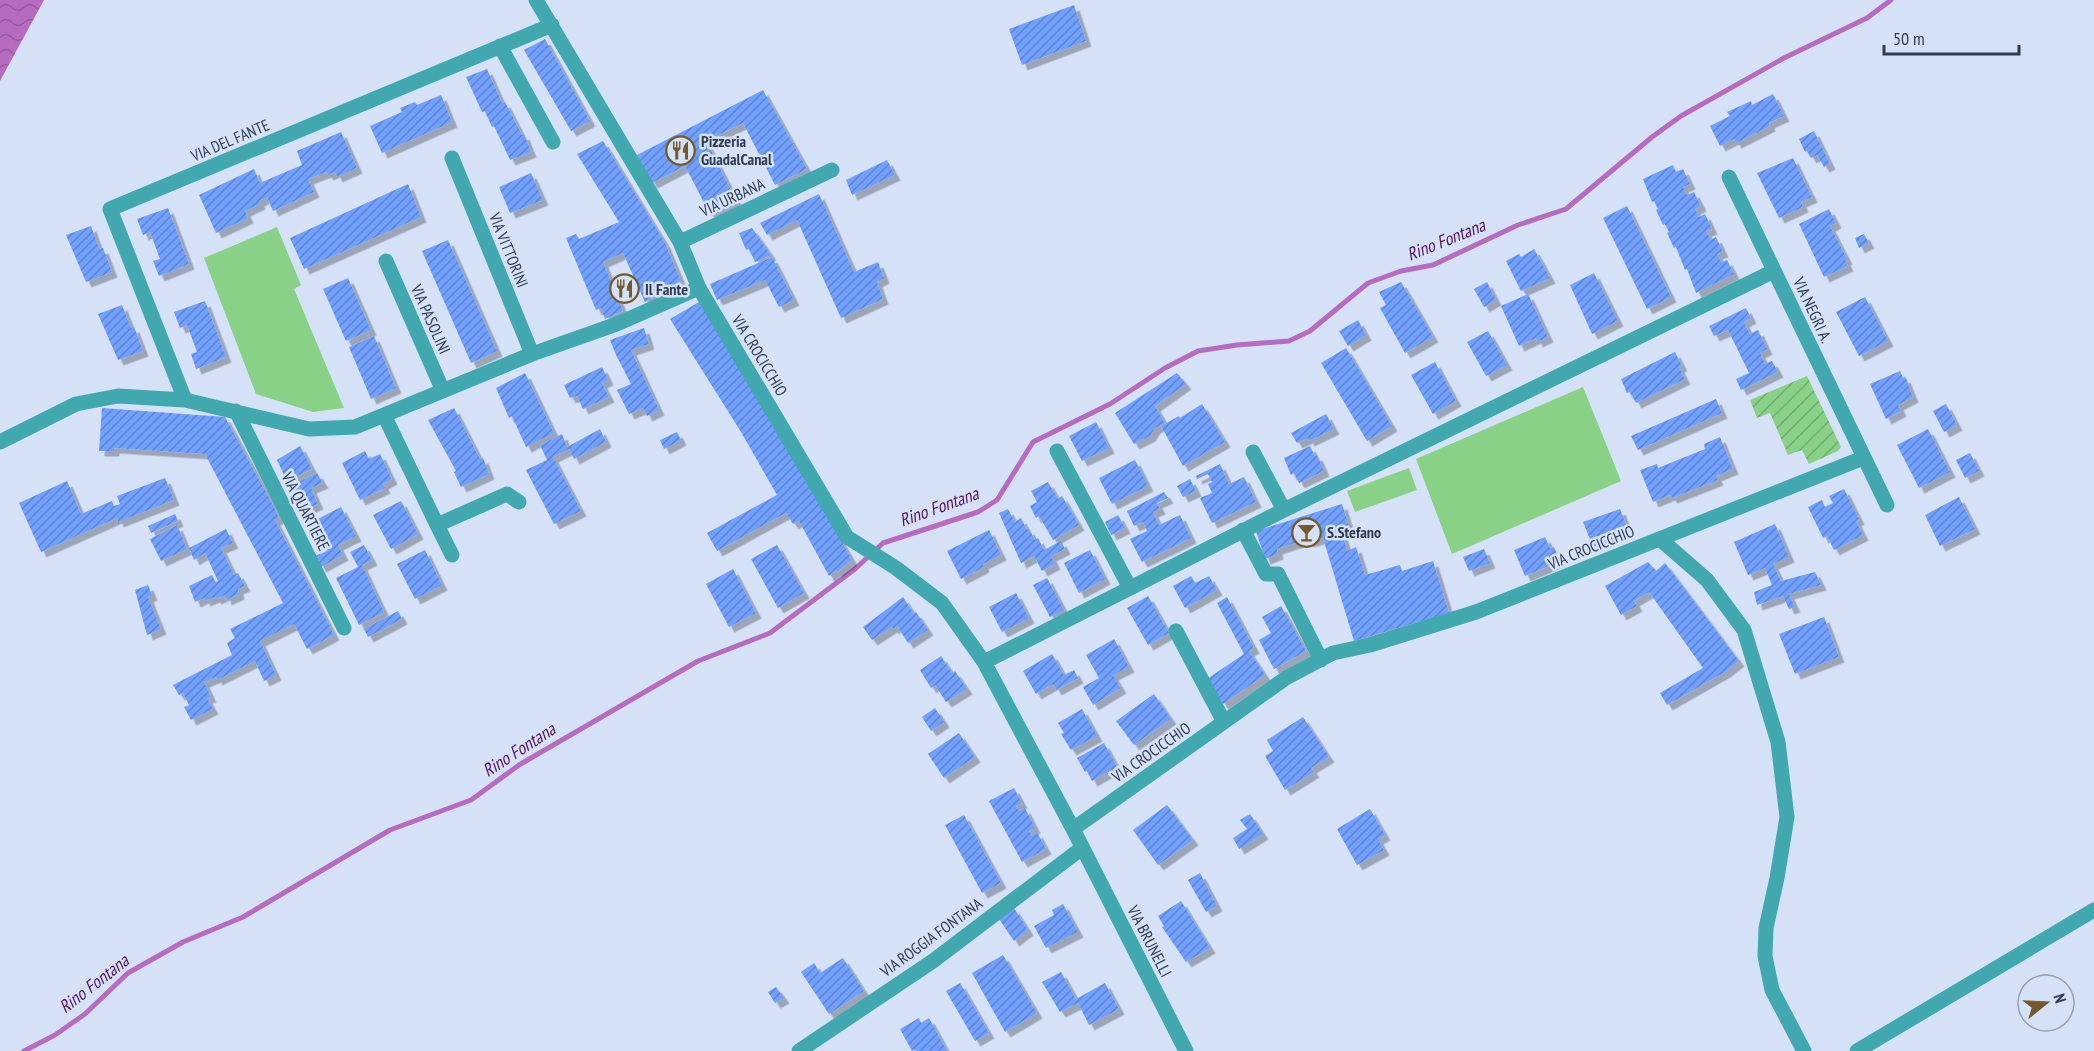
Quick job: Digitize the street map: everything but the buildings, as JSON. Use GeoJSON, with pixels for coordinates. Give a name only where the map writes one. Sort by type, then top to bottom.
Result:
{"type":"FeatureCollection","features":[{"type":"Feature","properties":{"kind":"street","name":"VIA CROCICCHIO"},"geometry":{"type":"LineString","coordinates":[[536,0],[680,242],[699,288],[847,537],[896,568],[942,603],[984,662],[1082,848]]}},
{"type":"Feature","properties":{"kind":"street","name":"VIA DEL FANTE"},"geometry":{"type":"LineString","coordinates":[[185,400],[111,209],[552,25]]}},
{"type":"Feature","properties":{"kind":"street"},"geometry":{"type":"LineString","coordinates":[[500,46],[553,142]]}},
{"type":"Feature","properties":{"kind":"street","name":"VIA VITTORINI"},"geometry":{"type":"LineString","coordinates":[[452,158],[532,354]]}},
{"type":"Feature","properties":{"kind":"street","name":"VIA URBANA"},"geometry":{"type":"LineString","coordinates":[[680,242],[832,170]]}},
{"type":"Feature","properties":{"kind":"street","name":"VIA NEGRI A."},"geometry":{"type":"LineString","coordinates":[[1730,177],[1887,505]]}},
{"type":"Feature","properties":{"kind":"street","name":"VIA PASOLINI"},"geometry":{"type":"LineString","coordinates":[[386,261],[443,391]]}},
{"type":"Feature","properties":{"kind":"street"},"geometry":{"type":"LineString","coordinates":[[984,662],[1243,530],[1774,271]]}},
{"type":"Feature","properties":{"kind":"street"},"geometry":{"type":"LineString","coordinates":[[0,442],[76,404],[118,396],[185,400],[309,429],[355,427],[532,354],[617,324],[699,288]]}},
{"type":"Feature","properties":{"kind":"street","name":"VIA QUARTIERE"},"geometry":{"type":"LineString","coordinates":[[236,411],[344,627]]}},
{"type":"Feature","properties":{"kind":"street"},"geometry":{"type":"LineString","coordinates":[[384,415],[452,555]]}},
{"type":"Feature","properties":{"kind":"street"},"geometry":{"type":"LineString","coordinates":[[1057,451],[1130,588]]}},
{"type":"Feature","properties":{"kind":"street"},"geometry":{"type":"LineString","coordinates":[[1253,452],[1284,510]]}},
{"type":"Feature","properties":{"kind":"street"},"geometry":{"type":"LineString","coordinates":[[1660,539],[1863,458]]}},
{"type":"Feature","properties":{"kind":"street"},"geometry":{"type":"LineString","coordinates":[[437,525],[507,494],[519,502]]}},
{"type":"Feature","properties":{"kind":"street"},"geometry":{"type":"LineString","coordinates":[[1243,530],[1266,574],[1278,574],[1321,660]]}},
{"type":"Feature","properties":{"kind":"street","name":"VIA CROCICCHIO"},"geometry":{"type":"LineString","coordinates":[[1073,829],[1287,678],[1334,653],[1370,645],[1476,612],[1660,539],[1707,580],[1744,630],[1778,742],[1787,817],[1766,928],[1765,956],[1772,990],[1804,1051]]}},
{"type":"Feature","properties":{"kind":"street"},"geometry":{"type":"LineString","coordinates":[[1176,632],[1224,722]]}},
{"type":"Feature","properties":{"kind":"street","name":"VIA ROGGIA FONTANA"},"geometry":{"type":"LineString","coordinates":[[798,1051],[933,961],[1082,848]]}},
{"type":"Feature","properties":{"kind":"street","name":"VIA BRUNELLI"},"geometry":{"type":"LineString","coordinates":[[1082,848],[1186,1051]]}},
{"type":"Feature","properties":{"kind":"street"},"geometry":{"type":"LineString","coordinates":[[1857,1051],[2094,910]]}},
{"type":"Feature","properties":{"kind":"green space"},"geometry":{"type":"Polygon","coordinates":[[[277,227],[301,285],[294,289],[344,408],[313,412],[256,394],[204,258],[277,227]]]}},
{"type":"Feature","properties":{"kind":"green space"},"geometry":{"type":"Polygon","coordinates":[[[1807,376],[1841,447],[1838,451],[1809,464],[1802,450],[1788,455],[1770,413],[1757,418],[1750,400],[1807,376]]]}},
{"type":"Feature","properties":{"kind":"green space"},"geometry":{"type":"Polygon","coordinates":[[[1583,387],[1621,481],[1452,554],[1416,459],[1583,387]]]}},
{"type":"Feature","properties":{"kind":"green space"},"geometry":{"type":"Polygon","coordinates":[[[1409,468],[1417,490],[1355,512],[1347,491],[1409,468]]]}},
{"type":"Feature","properties":{"kind":"water"},"geometry":{"type":"Polygon","coordinates":[[[0,0],[44,0],[0,81],[0,0]]]}},
{"type":"Feature","properties":{"kind":"waterway","name":"Rino Fontana"},"geometry":{"type":"LineString","coordinates":[[24,1051],[55,1035],[85,1014],[128,973],[183,942],[243,917],[390,830],[471,800],[519,765],[698,661],[770,633],[855,569],[883,543],[978,512],[997,500],[1033,442],[1110,404],[1165,368],[1198,351],[1289,341],[1310,331],[1368,283],[1401,271],[1433,265],[1518,225],[1566,209],[1652,137],[1681,116],[1784,58],[1867,18],[1891,0]]}},
{"type":"Feature","properties":{"kind":"place","name":"Pizzeria GuadalCanal"},"geometry":{"type":"Point","coordinates":[680,150]}},
{"type":"Feature","properties":{"kind":"place","name":"Il Fante"},"geometry":{"type":"Point","coordinates":[624,289]}},
{"type":"Feature","properties":{"kind":"place","name":"S.Stefano"},"geometry":{"type":"Point","coordinates":[1306,532]}}]}
